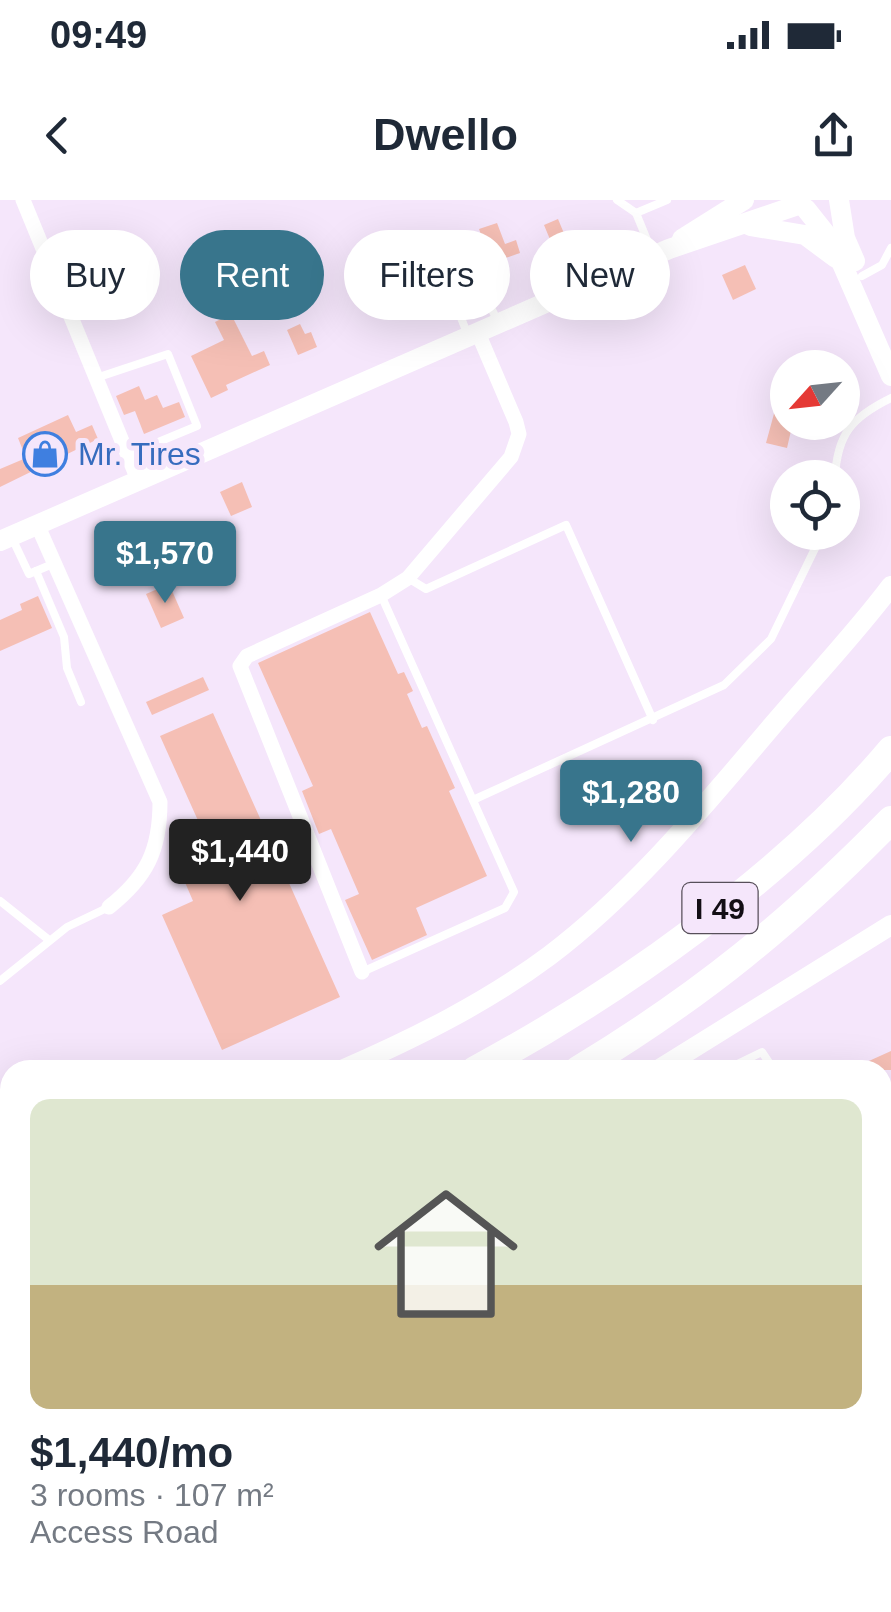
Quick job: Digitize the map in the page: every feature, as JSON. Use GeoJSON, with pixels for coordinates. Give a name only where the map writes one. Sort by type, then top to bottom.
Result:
{"type":"FeatureCollection","features":[{"type":"Feature","properties":{"kind":"highway","name":"I 49"},"geometry":{"type":"LineString","coordinates":[[491,1060],[637,972],[787,852],[867,779],[891,750]]}},
{"type":"Feature","properties":{"kind":"highway","name":"I 49"},"geometry":{"type":"LineString","coordinates":[[594,1060],[672,1013],[752,952],[822,890],[891,820]]}},
{"type":"Feature","properties":{"kind":"street"},"geometry":{"type":"LineString","coordinates":[[23,200],[138,480]]}},
{"type":"Feature","properties":{"kind":"street"},"geometry":{"type":"LineString","coordinates":[[670,247],[744,200]]}},
{"type":"Feature","properties":{"kind":"street"},"geometry":{"type":"LineString","coordinates":[[725,213],[798,205],[824,208],[838,200],[845,238],[891,346]]}},
{"type":"Feature","properties":{"kind":"street"},"geometry":{"type":"LineString","coordinates":[[798,205],[824,228],[891,376]]}},
{"type":"Feature","properties":{"kind":"street"},"geometry":{"type":"LineString","coordinates":[[725,213],[792,230],[824,246],[842,264]]}},
{"type":"Feature","properties":{"kind":"street"},"geometry":{"type":"LineString","coordinates":[[6,538],[530,310]]}},
{"type":"Feature","properties":{"kind":"street"},"geometry":{"type":"LineString","coordinates":[[362,972],[240,666],[247,656],[381,596],[408,578],[516,446],[516,422],[473,335]]}},
{"type":"Feature","properties":{"kind":"street"},"geometry":{"type":"LineString","coordinates":[[37,524],[160,802],[160,836],[152,861],[133,888],[109,907]]}},
{"type":"Feature","properties":{"kind":"street"},"geometry":{"type":"LineString","coordinates":[[362,1060],[480,1000],[549,956],[608,904],[710,798],[891,586]]}},
{"type":"Feature","properties":{"kind":"street"},"geometry":{"type":"LineString","coordinates":[[674,1060],[891,926]]}},
{"type":"Feature","properties":{"kind":"lane"},"geometry":{"type":"LineString","coordinates":[[617,200],[636,213],[647,230]]}},
{"type":"Feature","properties":{"kind":"lane"},"geometry":{"type":"LineString","coordinates":[[636,213],[667,200]]}},
{"type":"Feature","properties":{"kind":"lane"},"geometry":{"type":"LineString","coordinates":[[862,276],[882,265],[891,248]]}},
{"type":"Feature","properties":{"kind":"lane"},"geometry":{"type":"LineString","coordinates":[[473,335],[454,300],[482,289],[499,324]]}},
{"type":"Feature","properties":{"kind":"lane"},"geometry":{"type":"LineString","coordinates":[[96,378],[168,354],[197,426],[128,455]]}},
{"type":"Feature","properties":{"kind":"lane"},"geometry":{"type":"LineString","coordinates":[[835,460],[836,446],[864,412],[891,398]]}},
{"type":"Feature","properties":{"kind":"lane"},"geometry":{"type":"LineString","coordinates":[[408,578],[426,589],[566,525],[654,720]]}},
{"type":"Feature","properties":{"kind":"lane"},"geometry":{"type":"LineString","coordinates":[[6,538],[28,574],[54,563]]}},
{"type":"Feature","properties":{"kind":"lane"},"geometry":{"type":"LineString","coordinates":[[473,800],[654,720],[724,684],[771,639],[816,550]]}},
{"type":"Feature","properties":{"kind":"lane"},"geometry":{"type":"LineString","coordinates":[[36,572],[64,637],[67,668],[82,702]]}},
{"type":"Feature","properties":{"kind":"lane"},"geometry":{"type":"LineString","coordinates":[[362,972],[504,908],[514,892],[381,596]]}},
{"type":"Feature","properties":{"kind":"lane"},"geometry":{"type":"LineString","coordinates":[[1,905],[49,940]]}},
{"type":"Feature","properties":{"kind":"lane"},"geometry":{"type":"LineString","coordinates":[[0,981],[49,940],[109,907]]}},
{"type":"Feature","properties":{"kind":"lane"},"geometry":{"type":"LineString","coordinates":[[745,1060],[762,1052],[767,1060]]}},
{"type":"Feature","properties":{"kind":"building"},"geometry":{"type":"Polygon","coordinates":[[[558,219],[563,230],[546,230],[544,225],[558,219]]]}},
{"type":"Feature","properties":{"kind":"building"},"geometry":{"type":"Polygon","coordinates":[[[497,223],[500,230],[479,230],[497,223]]]}},
{"type":"Feature","properties":{"kind":"building"},"geometry":{"type":"Polygon","coordinates":[[[516,240],[520,253],[510,256],[510,242],[516,240]]]}},
{"type":"Feature","properties":{"kind":"building"},"geometry":{"type":"Polygon","coordinates":[[[745,265],[756,289],[733,300],[722,275],[745,265]]]}},
{"type":"Feature","properties":{"kind":"building"},"geometry":{"type":"Polygon","coordinates":[[[234,320],[252,356],[264,351],[270,365],[226,385],[228,390],[211,398],[191,356],[224,340],[215,322],[234,320]]]}},
{"type":"Feature","properties":{"kind":"building"},"geometry":{"type":"Polygon","coordinates":[[[300,324],[305,334],[311,332],[317,347],[298,355],[287,330],[300,324]]]}},
{"type":"Feature","properties":{"kind":"building"},"geometry":{"type":"Polygon","coordinates":[[[139,386],[145,400],[157,395],[163,408],[179,402],[185,417],[144,434],[135,411],[124,415],[116,396],[139,386]]]}},
{"type":"Feature","properties":{"kind":"building","name":"Mr. Tires"},"geometry":{"type":"Polygon","coordinates":[[[68,415],[76,432],[92,425],[98,439],[0,487],[0,469],[26,458],[18,438],[68,415]]]}},
{"type":"Feature","properties":{"kind":"building"},"geometry":{"type":"Polygon","coordinates":[[[770,428],[770,440],[789,440],[787,448],[766,443],[770,428]]]}},
{"type":"Feature","properties":{"kind":"building"},"geometry":{"type":"Polygon","coordinates":[[[242,482],[252,507],[231,516],[220,492],[242,482]]]}},
{"type":"Feature","properties":{"kind":"building"},"geometry":{"type":"Polygon","coordinates":[[[169,584],[184,618],[161,628],[146,594],[169,584]]]}},
{"type":"Feature","properties":{"kind":"building"},"geometry":{"type":"Polygon","coordinates":[[[38,596],[52,628],[0,651],[0,620],[22,610],[20,604],[38,596]]]}},
{"type":"Feature","properties":{"kind":"building"},"geometry":{"type":"Polygon","coordinates":[[[370,612],[398,674],[404,672],[413,691],[407,694],[422,728],[427,726],[455,788],[449,791],[487,876],[416,908],[427,935],[372,960],[345,900],[359,894],[331,829],[319,834],[302,791],[313,786],[258,663],[370,612]]]}},
{"type":"Feature","properties":{"kind":"building"},"geometry":{"type":"Polygon","coordinates":[[[203,677],[209,690],[152,715],[146,702],[203,677]]]}},
{"type":"Feature","properties":{"kind":"building"},"geometry":{"type":"Polygon","coordinates":[[[213,713],[340,997],[222,1050],[162,915],[193,901],[184,880],[218,865],[160,736],[213,713]]]}},
{"type":"Feature","properties":{"kind":"building"},"geometry":{"type":"Polygon","coordinates":[[[891,1051],[891,1060],[871,1060],[891,1051]]]}},
{"type":"Feature","properties":{"kind":"place","name":"Mr. Tires"},"geometry":{"type":"Point","coordinates":[45,454]}}]}
